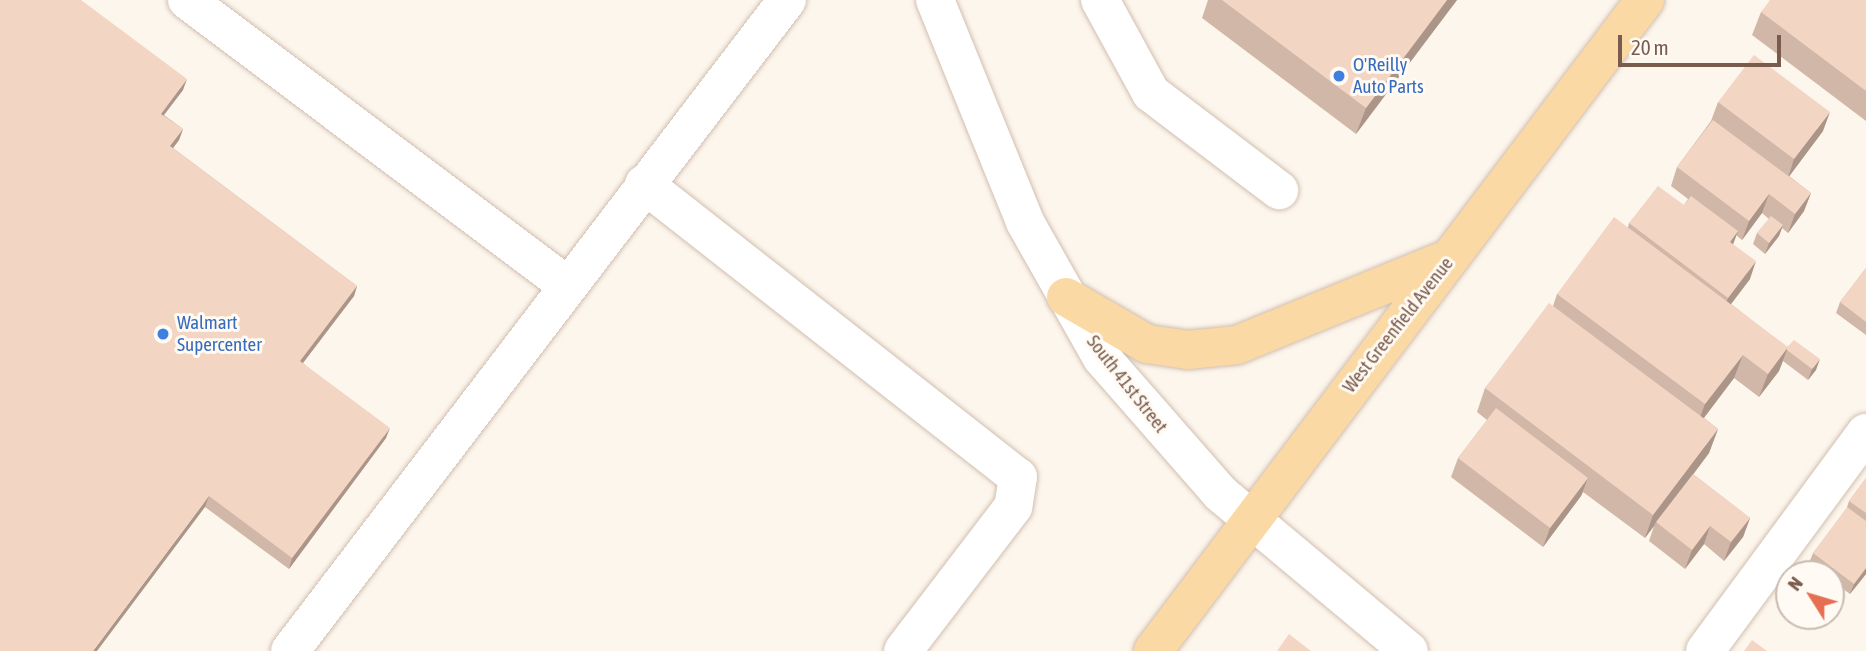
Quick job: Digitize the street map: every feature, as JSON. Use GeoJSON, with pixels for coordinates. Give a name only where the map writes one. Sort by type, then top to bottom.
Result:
{"type":"FeatureCollection","features":[{"type":"Feature","properties":{"kind":"main road","name":"West Greenfield Avenue"},"geometry":{"type":"LineString","coordinates":[[1153,651],[1645,0]]}},
{"type":"Feature","properties":{"kind":"main road"},"geometry":{"type":"LineString","coordinates":[[1066,297],[1147,344],[1188,350],[1237,345],[1450,258]]}},
{"type":"Feature","properties":{"kind":"street"},"geometry":{"type":"LineString","coordinates":[[187,0],[567,285]]}},
{"type":"Feature","properties":{"kind":"street"},"geometry":{"type":"LineString","coordinates":[[290,651],[787,0]]}},
{"type":"Feature","properties":{"kind":"street","name":"South 41st Street"},"geometry":{"type":"LineString","coordinates":[[935,0],[1025,222],[1102,358],[1135,399],[1250,520],[1409,651]]}},
{"type":"Feature","properties":{"kind":"street"},"geometry":{"type":"LineString","coordinates":[[1100,0],[1151,93],[1279,190]]}},
{"type":"Feature","properties":{"kind":"street"},"geometry":{"type":"LineString","coordinates":[[644,184],[1018,477],[1013,507],[903,651]]}},
{"type":"Feature","properties":{"kind":"street"},"geometry":{"type":"LineString","coordinates":[[1705,651],[1866,433]]}},
{"type":"Feature","properties":{"kind":"building","name":"Walmart Supercenter"},"geometry":{"type":"Polygon","coordinates":[[[0,0],[81,0],[187,79],[161,114],[183,129],[170,146],[357,286],[300,361],[390,428],[292,558],[209,496],[93,651],[0,651],[0,0]]]}},
{"type":"Feature","properties":{"kind":"building","name":"O'Reilly Auto Parts"},"geometry":{"type":"Polygon","coordinates":[[[1222,0],[1447,0],[1366,108],[1222,0]]]}},
{"type":"Feature","properties":{"kind":"building"},"geometry":{"type":"Polygon","coordinates":[[[1770,0],[1866,0],[1866,91],[1761,12],[1770,0]]]}},
{"type":"Feature","properties":{"kind":"building"},"geometry":{"type":"Polygon","coordinates":[[[1754,55],[1830,112],[1794,159],[1718,102],[1754,55]]]}},
{"type":"Feature","properties":{"kind":"building"},"geometry":{"type":"Polygon","coordinates":[[[1713,120],[1811,193],[1795,214],[1769,194],[1749,221],[1677,167],[1713,120]]]}},
{"type":"Feature","properties":{"kind":"building"},"geometry":{"type":"Polygon","coordinates":[[[1658,186],[1684,205],[1691,196],[1738,231],[1730,242],[1756,261],[1728,298],[1629,223],[1658,186]]]}},
{"type":"Feature","properties":{"kind":"building"},"geometry":{"type":"Polygon","coordinates":[[[1771,216],[1783,225],[1769,243],[1757,233],[1771,216]]]}},
{"type":"Feature","properties":{"kind":"building"},"geometry":{"type":"Polygon","coordinates":[[[1614,217],[1788,347],[1768,374],[1743,355],[1705,404],[1557,294],[1614,217]]]}},
{"type":"Feature","properties":{"kind":"building"},"geometry":{"type":"Polygon","coordinates":[[[1866,268],[1866,322],[1840,302],[1866,268]]]}},
{"type":"Feature","properties":{"kind":"building"},"geometry":{"type":"Polygon","coordinates":[[[1549,303],[1718,429],[1653,515],[1485,388],[1549,303]]]}},
{"type":"Feature","properties":{"kind":"building"},"geometry":{"type":"Polygon","coordinates":[[[1794,340],[1820,359],[1812,369],[1787,350],[1794,340]]]}},
{"type":"Feature","properties":{"kind":"building"},"geometry":{"type":"Polygon","coordinates":[[[1496,408],[1588,478],[1550,528],[1458,458],[1496,408]]]}},
{"type":"Feature","properties":{"kind":"building"},"geometry":{"type":"Polygon","coordinates":[[[1693,474],[1750,518],[1731,542],[1710,526],[1692,550],[1656,522],[1693,474]]]}},
{"type":"Feature","properties":{"kind":"building"},"geometry":{"type":"Polygon","coordinates":[[[1866,478],[1866,513],[1849,501],[1866,478]]]}},
{"type":"Feature","properties":{"kind":"building"},"geometry":{"type":"Polygon","coordinates":[[[1847,507],[1866,521],[1866,568],[1854,584],[1845,577],[1845,560],[1822,560],[1813,553],[1847,507]]]}},
{"type":"Feature","properties":{"kind":"building"},"geometry":{"type":"Polygon","coordinates":[[[1289,634],[1311,651],[1277,651],[1289,634]]]}},
{"type":"Feature","properties":{"kind":"building"},"geometry":{"type":"Polygon","coordinates":[[[1752,640],[1767,651],[1744,651],[1752,640]]]}},
{"type":"Feature","properties":{"kind":"place","name":"O'Reilly Auto Parts"},"geometry":{"type":"Point","coordinates":[1339,76]}},
{"type":"Feature","properties":{"kind":"place","name":"Walmart Supercenter"},"geometry":{"type":"Point","coordinates":[163,334]}}]}
